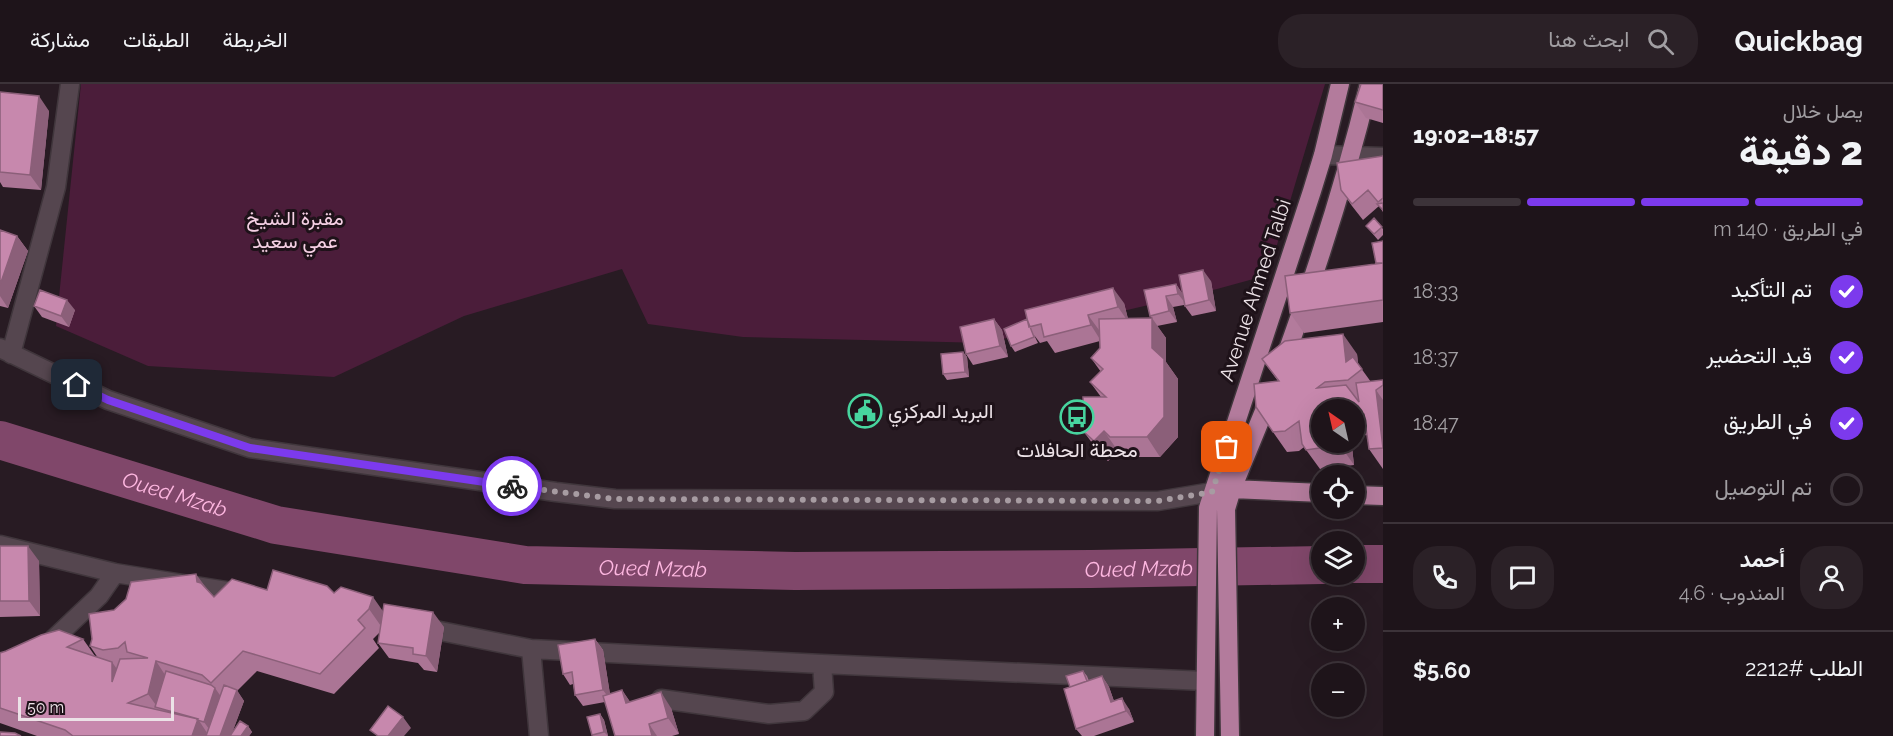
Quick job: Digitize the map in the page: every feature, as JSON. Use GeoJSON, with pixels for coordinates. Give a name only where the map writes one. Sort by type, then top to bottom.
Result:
{"type":"FeatureCollection","features":[{"type":"Feature","properties":{"kind":"main road","name":"Avenue Ahmed Talbi"},"geometry":{"type":"LineString","coordinates":[[1205,676],[1210,500],[1323,155],[1340,84]]}},
{"type":"Feature","properties":{"kind":"main road"},"geometry":{"type":"LineString","coordinates":[[1230,736],[1226,509],[1305,302],[1351,157],[1369,84]]}},
{"type":"Feature","properties":{"kind":"main road"},"geometry":{"type":"LineString","coordinates":[[1210,500],[1233,489],[1311,493]]}},
{"type":"Feature","properties":{"kind":"main road"},"geometry":{"type":"LineString","coordinates":[[1365,495],[1383,496]]}},
{"type":"Feature","properties":{"kind":"main road"},"geometry":{"type":"LineString","coordinates":[[1205,676],[1205,736]]}},
{"type":"Feature","properties":{"kind":"street"},"geometry":{"type":"LineString","coordinates":[[70,84],[56,187],[6,351],[108,400],[250,448],[603,498],[1210,500]]}},
{"type":"Feature","properties":{"kind":"street"},"geometry":{"type":"LineString","coordinates":[[1323,155],[1383,157]]}},
{"type":"Feature","properties":{"kind":"street"},"geometry":{"type":"LineString","coordinates":[[0,545],[115,573],[264,597]]}},
{"type":"Feature","properties":{"kind":"street"},"geometry":{"type":"LineString","coordinates":[[0,662],[30,659],[41,651],[99,596],[115,573]]}},
{"type":"Feature","properties":{"kind":"street"},"geometry":{"type":"LineString","coordinates":[[403,623],[531,649],[822,664],[1205,676]]}},
{"type":"Feature","properties":{"kind":"street"},"geometry":{"type":"LineString","coordinates":[[531,649],[539,736]]}},
{"type":"Feature","properties":{"kind":"street"},"geometry":{"type":"LineString","coordinates":[[662,699],[769,714],[804,711],[824,692],[822,664]]}},
{"type":"Feature","properties":{"kind":"green space","name":"مقبرة الشيخ عمي سعيد"},"geometry":{"type":"Polygon","coordinates":[[[81,84],[1325,84],[1268,275],[986,343],[743,337],[648,324],[622,269],[464,316],[334,377],[148,366],[56,326],[81,84]]]}},
{"type":"Feature","properties":{"kind":"building"},"geometry":{"type":"Polygon","coordinates":[[[1361,84],[1383,84],[1383,110],[1355,102],[1361,84]]]}},
{"type":"Feature","properties":{"kind":"building"},"geometry":{"type":"Polygon","coordinates":[[[0,92],[39,96],[30,175],[0,172],[0,92]]]}},
{"type":"Feature","properties":{"kind":"building"},"geometry":{"type":"Polygon","coordinates":[[[1383,156],[1383,198],[1378,202],[1368,190],[1352,204],[1341,190],[1337,163],[1383,156]]]}},
{"type":"Feature","properties":{"kind":"building"},"geometry":{"type":"Polygon","coordinates":[[[1374,218],[1382,227],[1374,234],[1366,226],[1374,218]]]}},
{"type":"Feature","properties":{"kind":"building"},"geometry":{"type":"Polygon","coordinates":[[[0,230],[17,236],[0,285],[0,230]]]}},
{"type":"Feature","properties":{"kind":"building"},"geometry":{"type":"Polygon","coordinates":[[[1383,241],[1383,263],[1376,263],[1372,243],[1383,241]]]}},
{"type":"Feature","properties":{"kind":"building"},"geometry":{"type":"Polygon","coordinates":[[[1383,263],[1383,300],[1290,313],[1285,276],[1383,263]]]}},
{"type":"Feature","properties":{"kind":"building"},"geometry":{"type":"Polygon","coordinates":[[[1203,270],[1209,300],[1185,306],[1179,275],[1203,270]]]}},
{"type":"Feature","properties":{"kind":"building"},"geometry":{"type":"Polygon","coordinates":[[[1176,284],[1178,294],[1166,296],[1169,311],[1150,316],[1144,290],[1176,284]]]}},
{"type":"Feature","properties":{"kind":"building"},"geometry":{"type":"Polygon","coordinates":[[[1113,288],[1118,307],[1088,315],[1091,325],[1044,337],[1041,324],[1029,327],[1025,310],[1113,288]]]}},
{"type":"Feature","properties":{"kind":"building"},"geometry":{"type":"Polygon","coordinates":[[[40,290],[67,300],[61,316],[34,306],[40,290]]]}},
{"type":"Feature","properties":{"kind":"building"},"geometry":{"type":"Polygon","coordinates":[[[1152,318],[1152,348],[1164,359],[1164,417],[1147,437],[1110,437],[1104,431],[1094,441],[1084,432],[1083,397],[1106,397],[1090,382],[1103,369],[1091,358],[1100,348],[1099,319],[1152,318]]]}},
{"type":"Feature","properties":{"kind":"building"},"geometry":{"type":"Polygon","coordinates":[[[994,319],[1000,346],[966,354],[960,327],[994,319]]]}},
{"type":"Feature","properties":{"kind":"building"},"geometry":{"type":"Polygon","coordinates":[[[1027,319],[1034,337],[1011,346],[1004,329],[1027,319]]]}},
{"type":"Feature","properties":{"kind":"building"},"geometry":{"type":"Polygon","coordinates":[[[1343,334],[1346,362],[1353,357],[1362,369],[1348,380],[1325,382],[1317,388],[1346,385],[1357,399],[1311,399],[1311,449],[1306,450],[1302,444],[1299,421],[1285,431],[1273,432],[1256,407],[1254,384],[1279,381],[1262,359],[1285,341],[1343,334]]]}},
{"type":"Feature","properties":{"kind":"building"},"geometry":{"type":"Polygon","coordinates":[[[963,352],[965,372],[943,374],[941,354],[963,352]]]}},
{"type":"Feature","properties":{"kind":"building"},"geometry":{"type":"Polygon","coordinates":[[[1383,380],[1383,385],[1376,390],[1383,448],[1369,449],[1365,399],[1359,399],[1356,383],[1383,380]]]}},
{"type":"Feature","properties":{"kind":"building"},"geometry":{"type":"Polygon","coordinates":[[[0,546],[28,546],[29,601],[0,601],[0,546]]]}},
{"type":"Feature","properties":{"kind":"building"},"geometry":{"type":"Polygon","coordinates":[[[273,570],[327,586],[334,593],[341,587],[373,597],[369,609],[358,620],[365,628],[320,674],[243,651],[211,683],[202,675],[156,661],[148,694],[128,703],[198,719],[192,736],[73,736],[65,730],[0,708],[0,653],[41,635],[59,630],[83,639],[67,647],[112,662],[112,682],[120,659],[148,658],[127,652],[125,642],[118,648],[103,650],[90,646],[92,639],[89,614],[114,610],[126,599],[131,582],[196,574],[197,582],[201,583],[214,597],[232,579],[267,590],[273,570]]]}},
{"type":"Feature","properties":{"kind":"building"},"geometry":{"type":"Polygon","coordinates":[[[384,604],[433,612],[426,656],[413,654],[413,648],[378,643],[384,604]]]}},
{"type":"Feature","properties":{"kind":"building"},"geometry":{"type":"Polygon","coordinates":[[[595,639],[603,690],[575,695],[572,672],[563,674],[558,645],[595,639]]]}},
{"type":"Feature","properties":{"kind":"building"},"geometry":{"type":"Polygon","coordinates":[[[166,671],[215,688],[204,722],[155,707],[166,671]]]}},
{"type":"Feature","properties":{"kind":"building"},"geometry":{"type":"Polygon","coordinates":[[[1083,671],[1087,681],[1070,687],[1066,676],[1083,671]]]}},
{"type":"Feature","properties":{"kind":"building"},"geometry":{"type":"Polygon","coordinates":[[[1102,676],[1111,702],[1122,698],[1126,711],[1076,729],[1064,689],[1102,676]]]}},
{"type":"Feature","properties":{"kind":"building"},"geometry":{"type":"Polygon","coordinates":[[[224,685],[237,690],[220,736],[206,736],[224,685]]]}},
{"type":"Feature","properties":{"kind":"building"},"geometry":{"type":"Polygon","coordinates":[[[622,690],[626,703],[661,692],[668,718],[649,724],[652,736],[615,736],[603,696],[622,690]]]}},
{"type":"Feature","properties":{"kind":"building"},"geometry":{"type":"Polygon","coordinates":[[[388,706],[403,717],[388,736],[378,736],[370,730],[388,706]]]}},
{"type":"Feature","properties":{"kind":"building"},"geometry":{"type":"Polygon","coordinates":[[[600,714],[604,732],[592,735],[587,717],[600,714]]]}},
{"type":"Feature","properties":{"kind":"building"},"geometry":{"type":"Polygon","coordinates":[[[240,721],[248,726],[241,736],[230,736],[240,721]]]}},
{"type":"Feature","properties":{"kind":"building"},"geometry":{"type":"Polygon","coordinates":[[[0,732],[15,733],[21,736],[0,736],[0,732]]]}},
{"type":"Feature","properties":{"kind":"waterway","name":"Oued Mzab"},"geometry":{"type":"LineString","coordinates":[[0,440],[276,525],[525,565],[795,571],[1311,565]]}},
{"type":"Feature","properties":{"kind":"waterway","name":"Oued Mzab"},"geometry":{"type":"LineString","coordinates":[[1365,564],[1383,564]]}},
{"type":"Feature","properties":{"kind":"way so far"},"geometry":{"type":"LineString","coordinates":[[512,486],[615,499],[1158,501],[1212,492],[1227,447]]}},
{"type":"Feature","properties":{"kind":"place","name":"البريد المركزي"},"geometry":{"type":"Point","coordinates":[865,411]}},
{"type":"Feature","properties":{"kind":"place","name":"محطة الحافلات"},"geometry":{"type":"Point","coordinates":[1077,417]}},
{"type":"Feature","properties":{"kind":"route"},"geometry":{"type":"LineString","coordinates":[[77,385],[108,400],[250,448],[291,456],[512,486]]}}]}
